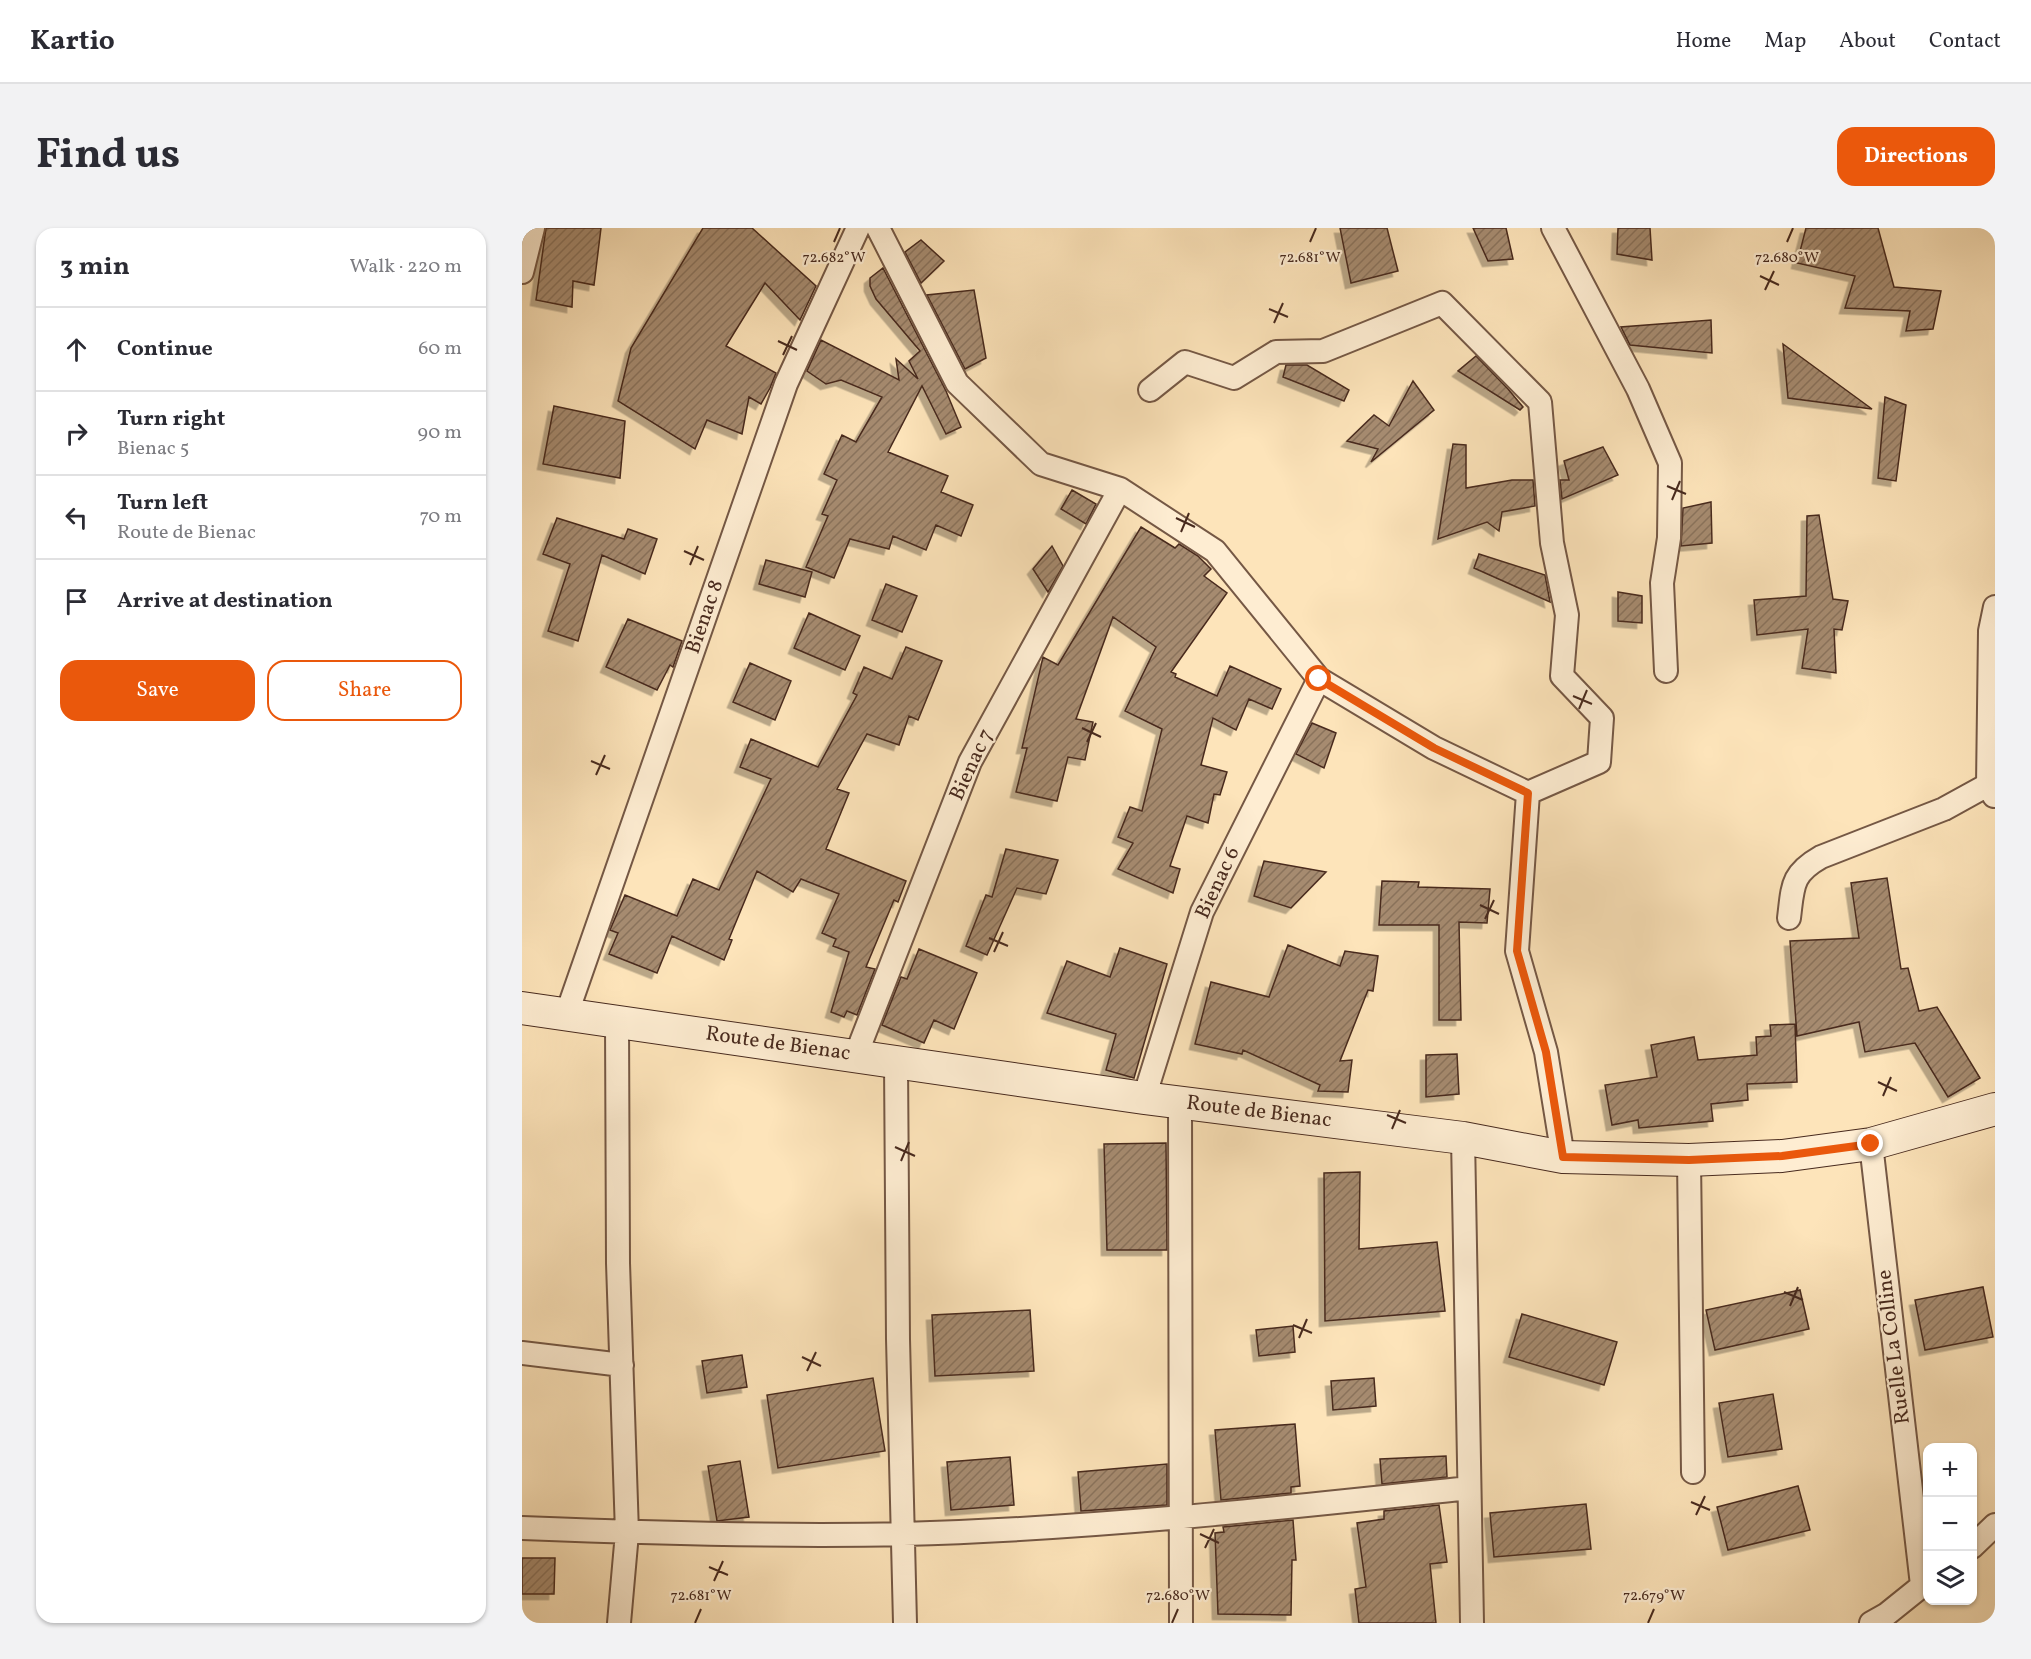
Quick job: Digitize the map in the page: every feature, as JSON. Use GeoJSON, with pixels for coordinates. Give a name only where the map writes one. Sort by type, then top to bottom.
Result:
{"type":"FeatureCollection","features":[{"type":"Feature","properties":{"kind":"main road","name":"Route de Bienac"},"geometry":{"type":"LineString","coordinates":[[522,1008],[1144,1098],[1464,1138],[1563,1157],[1689,1160],[1782,1156],[1871,1144],[1995,1109]]}},
{"type":"Feature","properties":{"kind":"street"},"geometry":{"type":"LineString","coordinates":[[522,272],[533,228]]}},
{"type":"Feature","properties":{"kind":"street","name":"Bienac 8"},"geometry":{"type":"LineString","coordinates":[[567,1013],[786,384],[858,228]]}},
{"type":"Feature","properties":{"kind":"street"},"geometry":{"type":"LineString","coordinates":[[878,228],[957,383],[1041,464],[1120,489],[1215,551],[1319,679],[1434,748],[1528,793],[1599,762],[1602,718],[1562,676],[1567,615],[1552,543],[1540,402],[1443,303],[1323,351],[1276,352],[1234,378],[1185,362],[1150,390]]}},
{"type":"Feature","properties":{"kind":"street"},"geometry":{"type":"LineString","coordinates":[[1553,228],[1638,389],[1670,464],[1669,538],[1662,583],[1666,671]]}},
{"type":"Feature","properties":{"kind":"street","name":"Bienac 7"},"geometry":{"type":"LineString","coordinates":[[856,1055],[970,762],[1120,489]]}},
{"type":"Feature","properties":{"kind":"street"},"geometry":{"type":"LineString","coordinates":[[1789,918],[1793,883],[1802,868],[1821,857],[1993,788],[1990,631],[1995,607]]}},
{"type":"Feature","properties":{"kind":"street","name":"Bienac 6"},"geometry":{"type":"LineString","coordinates":[[1144,1098],[1203,912],[1319,679]]}},
{"type":"Feature","properties":{"kind":"street"},"geometry":{"type":"LineString","coordinates":[[1528,793],[1517,951],[1546,1052],[1563,1157]]}},
{"type":"Feature","properties":{"kind":"street"},"geometry":{"type":"LineString","coordinates":[[617,1021],[618,1263],[627,1533],[619,1623]]}},
{"type":"Feature","properties":{"kind":"street"},"geometry":{"type":"LineString","coordinates":[[896,1063],[898,1339],[905,1623]]}},
{"type":"Feature","properties":{"kind":"street"},"geometry":{"type":"LineString","coordinates":[[1180,1101],[1183,1518],[1181,1623]]}},
{"type":"Feature","properties":{"kind":"street"},"geometry":{"type":"LineString","coordinates":[[1464,1138],[1472,1623]]}},
{"type":"Feature","properties":{"kind":"street","name":"Ruelle La Colline"},"geometry":{"type":"LineString","coordinates":[[1871,1144],[1923,1567]]}},
{"type":"Feature","properties":{"kind":"street"},"geometry":{"type":"LineString","coordinates":[[1689,1160],[1693,1472]]}},
{"type":"Feature","properties":{"kind":"street"},"geometry":{"type":"LineString","coordinates":[[522,1353],[622,1365]]}},
{"type":"Feature","properties":{"kind":"street"},"geometry":{"type":"LineString","coordinates":[[522,1528],[627,1533],[904,1533],[1183,1518],[1469,1488]]}},
{"type":"Feature","properties":{"kind":"street"},"geometry":{"type":"LineString","coordinates":[[1977,1542],[1995,1525]]}},
{"type":"Feature","properties":{"kind":"street"},"geometry":{"type":"LineString","coordinates":[[1871,1623],[1887,1614],[1923,1585]]}},
{"type":"Feature","properties":{"kind":"building"},"geometry":{"type":"Polygon","coordinates":[[[546,228],[601,228],[594,285],[573,281],[572,307],[536,300],[546,228]]]}},
{"type":"Feature","properties":{"kind":"building"},"geometry":{"type":"Polygon","coordinates":[[[703,228],[752,228],[816,286],[800,320],[765,283],[726,346],[776,373],[770,388],[761,404],[749,397],[742,434],[707,420],[695,449],[618,401],[631,348],[703,228]]]}},
{"type":"Feature","properties":{"kind":"building"},"geometry":{"type":"Polygon","coordinates":[[[1340,228],[1387,228],[1398,271],[1351,283],[1340,228]]]}},
{"type":"Feature","properties":{"kind":"building"},"geometry":{"type":"Polygon","coordinates":[[[1473,228],[1506,228],[1513,259],[1488,261],[1473,228]]]}},
{"type":"Feature","properties":{"kind":"building"},"geometry":{"type":"Polygon","coordinates":[[[1618,228],[1650,228],[1652,260],[1617,254],[1618,228]]]}},
{"type":"Feature","properties":{"kind":"building"},"geometry":{"type":"Polygon","coordinates":[[[1806,228],[1878,228],[1894,287],[1941,291],[1933,329],[1906,331],[1910,311],[1845,308],[1855,276],[1797,263],[1806,228]]]}},
{"type":"Feature","properties":{"kind":"building"},"geometry":{"type":"Polygon","coordinates":[[[921,240],[944,261],[921,283],[905,252],[921,240]]]}},
{"type":"Feature","properties":{"kind":"building"},"geometry":{"type":"Polygon","coordinates":[[[883,268],[946,391],[961,427],[946,434],[922,386],[888,452],[948,476],[941,492],[973,505],[961,536],[936,525],[926,550],[893,536],[889,549],[850,539],[834,578],[806,567],[828,516],[822,514],[837,480],[824,474],[842,435],[856,442],[882,397],[841,380],[826,384],[807,371],[821,340],[899,380],[896,359],[918,379],[909,361],[920,351],[876,299],[870,286],[870,278],[883,268]]]}},
{"type":"Feature","properties":{"kind":"building"},"geometry":{"type":"Polygon","coordinates":[[[974,290],[986,358],[965,369],[927,295],[974,290]]]}},
{"type":"Feature","properties":{"kind":"building"},"geometry":{"type":"Polygon","coordinates":[[[1711,320],[1712,353],[1630,345],[1621,327],[1711,320]]]}},
{"type":"Feature","properties":{"kind":"building"},"geometry":{"type":"Polygon","coordinates":[[[1783,344],[1872,409],[1788,398],[1783,344]]]}},
{"type":"Feature","properties":{"kind":"building"},"geometry":{"type":"Polygon","coordinates":[[[1476,356],[1523,407],[1520,410],[1458,371],[1476,356]]]}},
{"type":"Feature","properties":{"kind":"building"},"geometry":{"type":"Polygon","coordinates":[[[1286,365],[1307,365],[1349,390],[1344,401],[1283,377],[1286,365]]]}},
{"type":"Feature","properties":{"kind":"building"},"geometry":{"type":"Polygon","coordinates":[[[1413,381],[1434,410],[1371,462],[1378,449],[1347,441],[1374,415],[1389,426],[1413,381]]]}},
{"type":"Feature","properties":{"kind":"building"},"geometry":{"type":"Polygon","coordinates":[[[1885,397],[1906,405],[1896,481],[1878,478],[1885,397]]]}},
{"type":"Feature","properties":{"kind":"building"},"geometry":{"type":"Polygon","coordinates":[[[554,406],[625,421],[620,478],[543,464],[554,406]]]}},
{"type":"Feature","properties":{"kind":"building"},"geometry":{"type":"Polygon","coordinates":[[[1453,444],[1466,445],[1466,488],[1512,480],[1533,480],[1535,506],[1502,512],[1499,531],[1487,522],[1438,539],[1453,444]]]}},
{"type":"Feature","properties":{"kind":"building"},"geometry":{"type":"Polygon","coordinates":[[[1603,447],[1618,475],[1562,499],[1560,480],[1569,480],[1564,461],[1603,447]]]}},
{"type":"Feature","properties":{"kind":"building"},"geometry":{"type":"Polygon","coordinates":[[[1072,490],[1096,504],[1086,524],[1061,509],[1072,490]]]}},
{"type":"Feature","properties":{"kind":"building"},"geometry":{"type":"Polygon","coordinates":[[[1711,502],[1712,543],[1681,546],[1683,508],[1711,502]]]}},
{"type":"Feature","properties":{"kind":"building"},"geometry":{"type":"Polygon","coordinates":[[[1819,515],[1833,599],[1848,601],[1842,630],[1834,629],[1836,673],[1802,668],[1808,629],[1757,635],[1754,600],[1806,596],[1807,516],[1819,515]]]}},
{"type":"Feature","properties":{"kind":"building"},"geometry":{"type":"Polygon","coordinates":[[[557,518],[624,539],[628,529],[657,539],[645,574],[602,555],[578,641],[548,631],[570,564],[543,554],[557,518]]]}},
{"type":"Feature","properties":{"kind":"building"},"geometry":{"type":"Polygon","coordinates":[[[1141,527],[1175,548],[1179,544],[1198,556],[1211,569],[1204,576],[1227,593],[1171,672],[1176,674],[1175,677],[1217,696],[1230,666],[1281,689],[1272,709],[1249,699],[1236,730],[1213,718],[1201,765],[1227,772],[1220,795],[1214,794],[1208,823],[1187,816],[1170,866],[1180,869],[1173,893],[1118,869],[1133,843],[1118,837],[1130,807],[1142,811],[1162,729],[1125,711],[1156,647],[1113,617],[1076,719],[1093,722],[1085,760],[1068,757],[1057,801],[1016,792],[1027,748],[1022,748],[1043,657],[1058,665],[1141,527]]]}},
{"type":"Feature","properties":{"kind":"building"},"geometry":{"type":"Polygon","coordinates":[[[1052,546],[1063,566],[1048,592],[1033,569],[1052,546]]]}},
{"type":"Feature","properties":{"kind":"building"},"geometry":{"type":"Polygon","coordinates":[[[1479,554],[1545,575],[1550,602],[1474,568],[1479,554]]]}},
{"type":"Feature","properties":{"kind":"building"},"geometry":{"type":"Polygon","coordinates":[[[766,560],[812,572],[805,597],[759,584],[766,560]]]}},
{"type":"Feature","properties":{"kind":"building"},"geometry":{"type":"Polygon","coordinates":[[[886,584],[917,596],[902,632],[872,620],[886,584]]]}},
{"type":"Feature","properties":{"kind":"building"},"geometry":{"type":"Polygon","coordinates":[[[1618,592],[1642,596],[1642,623],[1618,621],[1618,592]]]}},
{"type":"Feature","properties":{"kind":"building"},"geometry":{"type":"Polygon","coordinates":[[[809,613],[860,636],[845,670],[794,648],[809,613]]]}},
{"type":"Feature","properties":{"kind":"building"},"geometry":{"type":"Polygon","coordinates":[[[628,619],[682,641],[673,667],[670,665],[657,690],[606,667],[628,619]]]}},
{"type":"Feature","properties":{"kind":"building"},"geometry":{"type":"Polygon","coordinates":[[[906,647],[942,661],[918,720],[909,716],[899,745],[867,734],[837,789],[849,793],[826,849],[906,881],[898,902],[894,900],[866,967],[875,969],[857,1015],[847,1011],[844,1017],[831,1012],[849,952],[833,946],[836,939],[822,933],[839,894],[801,879],[793,892],[757,871],[729,939],[732,940],[724,960],[672,936],[657,973],[609,954],[618,933],[610,930],[625,895],[677,916],[693,879],[719,890],[771,779],[740,767],[751,739],[818,767],[857,695],[853,693],[864,667],[892,679],[906,647]]]}},
{"type":"Feature","properties":{"kind":"building"},"geometry":{"type":"Polygon","coordinates":[[[750,663],[791,681],[775,720],[733,702],[750,663]]]}},
{"type":"Feature","properties":{"kind":"building"},"geometry":{"type":"Polygon","coordinates":[[[1312,723],[1336,733],[1324,768],[1296,754],[1312,723]]]}},
{"type":"Feature","properties":{"kind":"building"},"geometry":{"type":"Polygon","coordinates":[[[1006,849],[1058,860],[1046,894],[1017,888],[987,955],[966,946],[986,895],[992,897],[1006,849]]]}},
{"type":"Feature","properties":{"kind":"building"},"geometry":{"type":"Polygon","coordinates":[[[1264,861],[1326,872],[1291,908],[1254,896],[1264,861]]]}},
{"type":"Feature","properties":{"kind":"building"},"geometry":{"type":"Polygon","coordinates":[[[1887,878],[1901,969],[1908,968],[1919,1011],[1937,1007],[1980,1078],[1948,1097],[1915,1043],[1865,1052],[1859,1022],[1797,1036],[1790,941],[1859,938],[1851,883],[1887,878]]]}},
{"type":"Feature","properties":{"kind":"building"},"geometry":{"type":"Polygon","coordinates":[[[1382,881],[1419,882],[1418,887],[1490,889],[1487,923],[1459,922],[1461,1020],[1439,1020],[1439,925],[1379,925],[1382,881]]]}},
{"type":"Feature","properties":{"kind":"building"},"geometry":{"type":"Polygon","coordinates":[[[1288,945],[1340,966],[1345,951],[1378,956],[1373,991],[1368,990],[1340,1061],[1352,1060],[1348,1092],[1318,1091],[1320,1085],[1243,1050],[1242,1054],[1195,1044],[1211,982],[1269,997],[1288,945]]]}},
{"type":"Feature","properties":{"kind":"building"},"geometry":{"type":"Polygon","coordinates":[[[1120,948],[1167,964],[1134,1078],[1106,1070],[1116,1034],[1047,1013],[1067,961],[1110,977],[1120,948]]]}},
{"type":"Feature","properties":{"kind":"building"},"geometry":{"type":"Polygon","coordinates":[[[919,949],[977,973],[954,1029],[934,1020],[924,1043],[882,1025],[901,977],[907,979],[919,949]]]}},
{"type":"Feature","properties":{"kind":"building"},"geometry":{"type":"Polygon","coordinates":[[[1795,1024],[1797,1082],[1747,1084],[1748,1100],[1711,1104],[1713,1121],[1639,1128],[1638,1120],[1612,1125],[1605,1085],[1657,1077],[1651,1045],[1694,1037],[1698,1060],[1757,1055],[1756,1037],[1771,1036],[1770,1025],[1795,1024]]]}},
{"type":"Feature","properties":{"kind":"building"},"geometry":{"type":"Polygon","coordinates":[[[1457,1054],[1459,1094],[1426,1097],[1426,1055],[1457,1054]]]}},
{"type":"Feature","properties":{"kind":"building"},"geometry":{"type":"Polygon","coordinates":[[[1166,1143],[1167,1250],[1107,1250],[1104,1144],[1166,1143]]]}},
{"type":"Feature","properties":{"kind":"building"},"geometry":{"type":"Polygon","coordinates":[[[1360,1172],[1359,1249],[1437,1242],[1445,1311],[1325,1321],[1324,1173],[1360,1172]]]}},
{"type":"Feature","properties":{"kind":"building"},"geometry":{"type":"Polygon","coordinates":[[[1983,1287],[1993,1337],[1925,1350],[1915,1300],[1983,1287]]]}},
{"type":"Feature","properties":{"kind":"building"},"geometry":{"type":"Polygon","coordinates":[[[1800,1290],[1809,1329],[1715,1350],[1706,1310],[1800,1290]]]}},
{"type":"Feature","properties":{"kind":"building"},"geometry":{"type":"Polygon","coordinates":[[[1030,1310],[1034,1371],[935,1376],[932,1315],[1030,1310]]]}},
{"type":"Feature","properties":{"kind":"building"},"geometry":{"type":"Polygon","coordinates":[[[1522,1314],[1617,1342],[1604,1385],[1509,1357],[1522,1314]]]}},
{"type":"Feature","properties":{"kind":"building"},"geometry":{"type":"Polygon","coordinates":[[[1293,1326],[1295,1352],[1259,1356],[1256,1330],[1293,1326]]]}},
{"type":"Feature","properties":{"kind":"building"},"geometry":{"type":"Polygon","coordinates":[[[742,1355],[747,1387],[707,1393],[702,1361],[742,1355]]]}},
{"type":"Feature","properties":{"kind":"building"},"geometry":{"type":"Polygon","coordinates":[[[873,1378],[885,1451],[778,1468],[767,1395],[873,1378]]]}},
{"type":"Feature","properties":{"kind":"building"},"geometry":{"type":"Polygon","coordinates":[[[1374,1378],[1376,1406],[1333,1410],[1331,1381],[1374,1378]]]}},
{"type":"Feature","properties":{"kind":"building"},"geometry":{"type":"Polygon","coordinates":[[[1773,1394],[1782,1449],[1728,1457],[1719,1403],[1773,1394]]]}},
{"type":"Feature","properties":{"kind":"building"},"geometry":{"type":"Polygon","coordinates":[[[1295,1424],[1300,1486],[1291,1487],[1291,1493],[1221,1500],[1215,1430],[1295,1424]]]}},
{"type":"Feature","properties":{"kind":"building"},"geometry":{"type":"Polygon","coordinates":[[[1446,1456],[1447,1477],[1382,1484],[1380,1459],[1446,1456]]]}},
{"type":"Feature","properties":{"kind":"building"},"geometry":{"type":"Polygon","coordinates":[[[1010,1457],[1014,1505],[951,1510],[947,1462],[1010,1457]]]}},
{"type":"Feature","properties":{"kind":"building"},"geometry":{"type":"Polygon","coordinates":[[[740,1461],[749,1517],[717,1521],[708,1466],[740,1461]]]}},
{"type":"Feature","properties":{"kind":"building"},"geometry":{"type":"Polygon","coordinates":[[[1167,1464],[1167,1505],[1081,1511],[1078,1472],[1167,1464]]]}},
{"type":"Feature","properties":{"kind":"building"},"geometry":{"type":"Polygon","coordinates":[[[1798,1486],[1810,1530],[1728,1550],[1717,1507],[1798,1486]]]}},
{"type":"Feature","properties":{"kind":"building"},"geometry":{"type":"Polygon","coordinates":[[[1586,1504],[1591,1549],[1494,1557],[1490,1513],[1586,1504]]]}},
{"type":"Feature","properties":{"kind":"building"},"geometry":{"type":"Polygon","coordinates":[[[1439,1505],[1447,1562],[1430,1564],[1436,1623],[1359,1623],[1355,1589],[1366,1587],[1357,1523],[1384,1519],[1384,1511],[1439,1505]]]}},
{"type":"Feature","properties":{"kind":"building"},"geometry":{"type":"Polygon","coordinates":[[[1293,1520],[1296,1560],[1292,1560],[1291,1615],[1218,1614],[1215,1533],[1224,1532],[1223,1527],[1293,1520]]]}},
{"type":"Feature","properties":{"kind":"building"},"geometry":{"type":"Polygon","coordinates":[[[522,1558],[555,1558],[554,1594],[522,1594],[522,1558]]]}},
{"type":"Feature","properties":{"kind":"route"},"geometry":{"type":"LineString","coordinates":[[1319,679],[1434,748],[1528,793],[1517,951],[1546,1052],[1563,1157],[1689,1160],[1782,1156],[1871,1144]]}}]}
